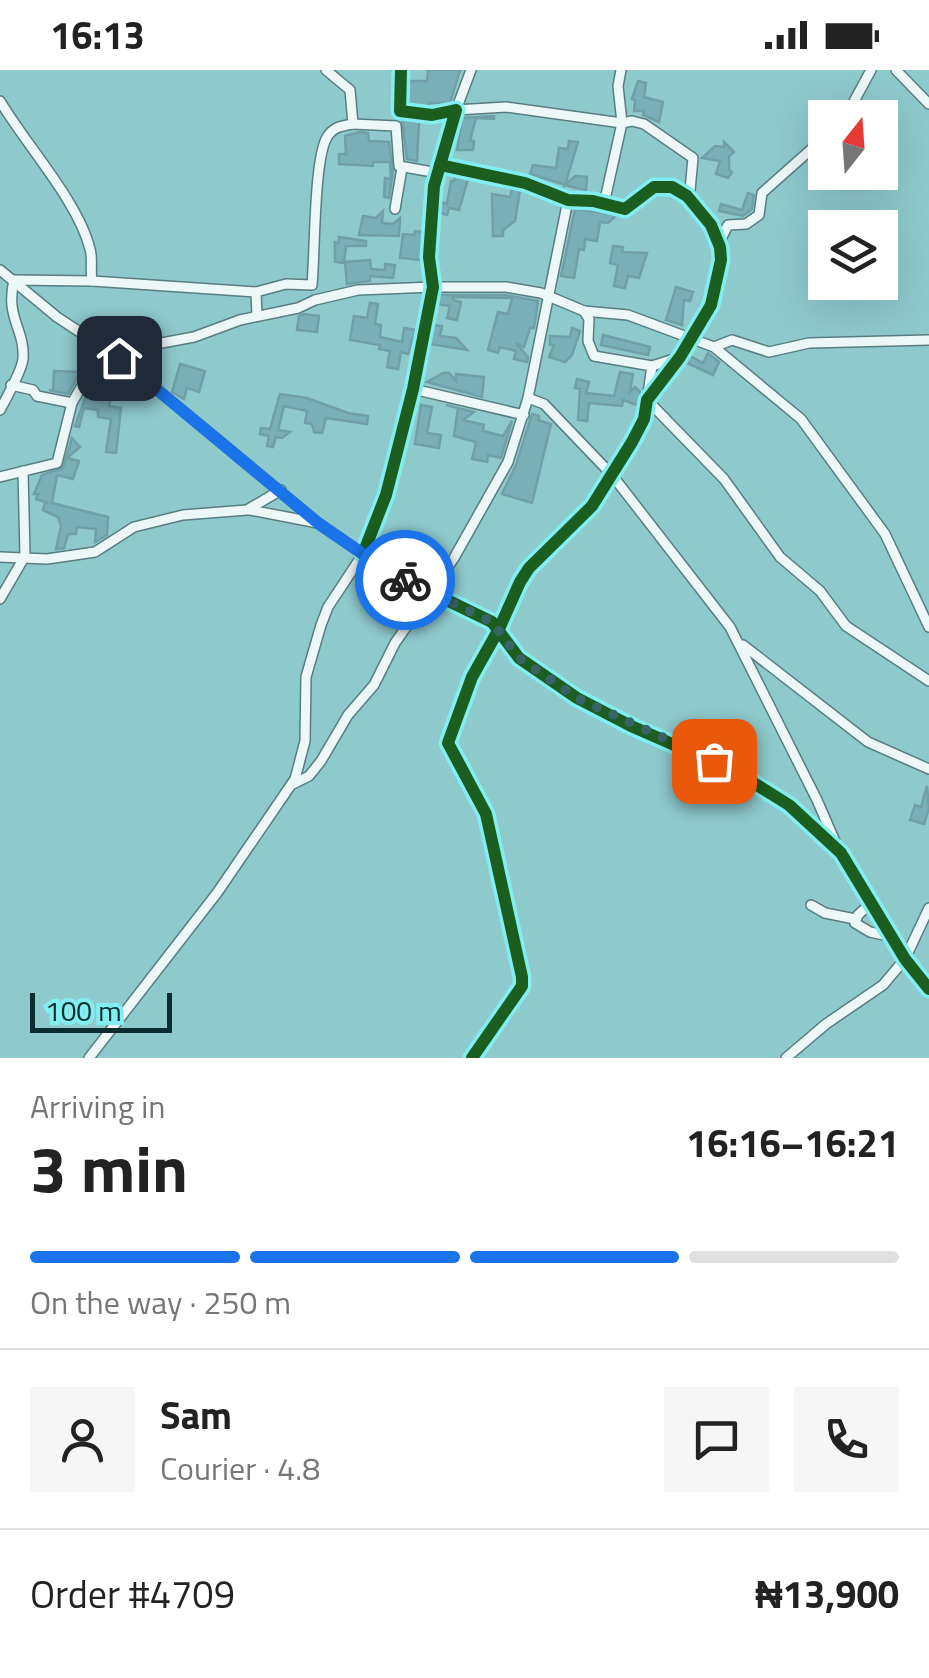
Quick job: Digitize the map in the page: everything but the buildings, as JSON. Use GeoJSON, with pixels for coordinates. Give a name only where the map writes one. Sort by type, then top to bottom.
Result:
{"type":"FeatureCollection","features":[{"type":"Feature","properties":{"kind":"street"},"geometry":{"type":"LineString","coordinates":[[326,70],[350,90],[353,124]]}},
{"type":"Feature","properties":{"kind":"street"},"geometry":{"type":"LineString","coordinates":[[394,209],[402,168],[396,126],[401,70]]}},
{"type":"Feature","properties":{"kind":"street"},"geometry":{"type":"LineString","coordinates":[[89,1058],[190,929],[291,785],[302,760],[307,702],[304,688],[321,625],[328,607],[363,554],[386,495],[413,390],[433,287],[429,256],[434,186],[471,70]]}},
{"type":"Feature","properties":{"kind":"street"},"geometry":{"type":"LineString","coordinates":[[604,204],[622,123],[618,86],[621,70]]}},
{"type":"Feature","properties":{"kind":"street"},"geometry":{"type":"LineString","coordinates":[[855,100],[872,70]]}},
{"type":"Feature","properties":{"kind":"street"},"geometry":{"type":"LineString","coordinates":[[896,70],[929,104]]}},
{"type":"Feature","properties":{"kind":"street"},"geometry":{"type":"LineString","coordinates":[[0,101],[58,184],[87,240],[92,280]]}},
{"type":"Feature","properties":{"kind":"street"},"geometry":{"type":"LineString","coordinates":[[400,112],[432,115],[506,107],[644,124],[689,152],[693,163],[690,200]]}},
{"type":"Feature","properties":{"kind":"street"},"geometry":{"type":"LineString","coordinates":[[14,280],[92,280],[256,292],[286,284],[312,285],[318,180],[326,139],[336,127],[396,126]]}},
{"type":"Feature","properties":{"kind":"street"},"geometry":{"type":"LineString","coordinates":[[719,243],[728,225],[746,224],[758,215],[762,193],[808,152]]}},
{"type":"Feature","properties":{"kind":"street"},"geometry":{"type":"LineString","coordinates":[[402,168],[439,169],[525,183],[568,200],[625,209],[645,191],[664,186],[680,190],[711,225],[721,260],[715,292],[693,336],[648,400]]}},
{"type":"Feature","properties":{"kind":"street"},"geometry":{"type":"LineString","coordinates":[[291,785],[309,776],[348,715],[374,685],[394,644],[489,498],[508,462],[528,398],[568,200]]}},
{"type":"Feature","properties":{"kind":"street"},"geometry":{"type":"LineString","coordinates":[[0,270],[57,317],[119,358],[318,523],[389,572],[492,622],[519,658],[560,688],[600,711],[762,786],[789,804],[838,849]]}},
{"type":"Feature","properties":{"kind":"street"},"geometry":{"type":"LineString","coordinates":[[0,410],[23,356],[10,299],[14,280]]}},
{"type":"Feature","properties":{"kind":"street"},"geometry":{"type":"LineString","coordinates":[[119,358],[156,344],[194,337],[358,290],[433,287],[506,287],[584,310],[628,315],[693,336],[714,346],[801,419],[824,447],[884,534],[929,627]]}},
{"type":"Feature","properties":{"kind":"street"},"geometry":{"type":"LineString","coordinates":[[256,292],[257,316]]}},
{"type":"Feature","properties":{"kind":"street"},"geometry":{"type":"LineString","coordinates":[[584,310],[590,319],[588,341],[594,356],[652,366],[680,357]]}},
{"type":"Feature","properties":{"kind":"street"},"geometry":{"type":"LineString","coordinates":[[714,346],[732,340],[769,352],[809,342],[929,340]]}},
{"type":"Feature","properties":{"kind":"street"},"geometry":{"type":"LineString","coordinates":[[0,477],[58,463],[72,403],[103,349]]}},
{"type":"Feature","properties":{"kind":"street"},"geometry":{"type":"LineString","coordinates":[[472,1058],[522,986],[486,814],[448,743],[472,678],[529,568],[581,518],[612,475],[644,419],[652,366]]}},
{"type":"Feature","properties":{"kind":"street"},"geometry":{"type":"LineString","coordinates":[[11,384],[33,390],[37,396],[72,403]]}},
{"type":"Feature","properties":{"kind":"street"},"geometry":{"type":"LineString","coordinates":[[413,390],[524,415]]}},
{"type":"Feature","properties":{"kind":"street"},"geometry":{"type":"LineString","coordinates":[[528,398],[544,404],[612,475],[709,596],[737,640],[838,849],[905,959],[929,989]]}},
{"type":"Feature","properties":{"kind":"street"},"geometry":{"type":"LineString","coordinates":[[648,400],[724,480],[780,557],[820,591],[846,626],[929,681]]}},
{"type":"Feature","properties":{"kind":"street"},"geometry":{"type":"LineString","coordinates":[[0,599],[24,556],[23,472]]}},
{"type":"Feature","properties":{"kind":"street"},"geometry":{"type":"LineString","coordinates":[[247,510],[281,490]]}},
{"type":"Feature","properties":{"kind":"street"},"geometry":{"type":"LineString","coordinates":[[0,557],[47,559],[95,552],[134,528],[183,515],[247,510],[318,523]]}},
{"type":"Feature","properties":{"kind":"street"},"geometry":{"type":"LineString","coordinates":[[737,640],[868,742],[929,769]]}},
{"type":"Feature","properties":{"kind":"street"},"geometry":{"type":"LineString","coordinates":[[855,920],[872,902]]}},
{"type":"Feature","properties":{"kind":"street"},"geometry":{"type":"LineString","coordinates":[[811,905],[825,913],[855,920]]}},
{"type":"Feature","properties":{"kind":"street"},"geometry":{"type":"LineString","coordinates":[[786,1058],[882,985],[905,959],[929,908]]}},
{"type":"Feature","properties":{"kind":"street"},"geometry":{"type":"LineString","coordinates":[[855,920],[857,926],[893,937]]}},
{"type":"Feature","properties":{"kind":"cycle path"},"geometry":{"type":"LineString","coordinates":[[401,70],[400,111],[432,115],[456,110],[434,186],[429,257],[433,287],[413,389],[386,495],[363,554],[389,572],[492,622],[519,658],[577,698],[736,772],[789,805],[841,853],[905,959],[929,989]]}},
{"type":"Feature","properties":{"kind":"cycle path"},"geometry":{"type":"LineString","coordinates":[[440,165],[525,183],[568,200],[625,209],[654,187],[672,187],[687,196],[711,225],[721,260],[711,305],[680,357],[647,400],[644,419],[632,442],[592,506],[529,568],[520,582],[472,677],[448,743],[486,814],[522,977],[522,986],[472,1058]]}},
{"type":"Feature","properties":{"kind":"way so far"},"geometry":{"type":"LineString","coordinates":[[405,580],[492,622],[519,658],[577,698],[714,761]]}},
{"type":"Feature","properties":{"kind":"route"},"geometry":{"type":"LineString","coordinates":[[119,358],[318,523],[405,580]]}}]}
